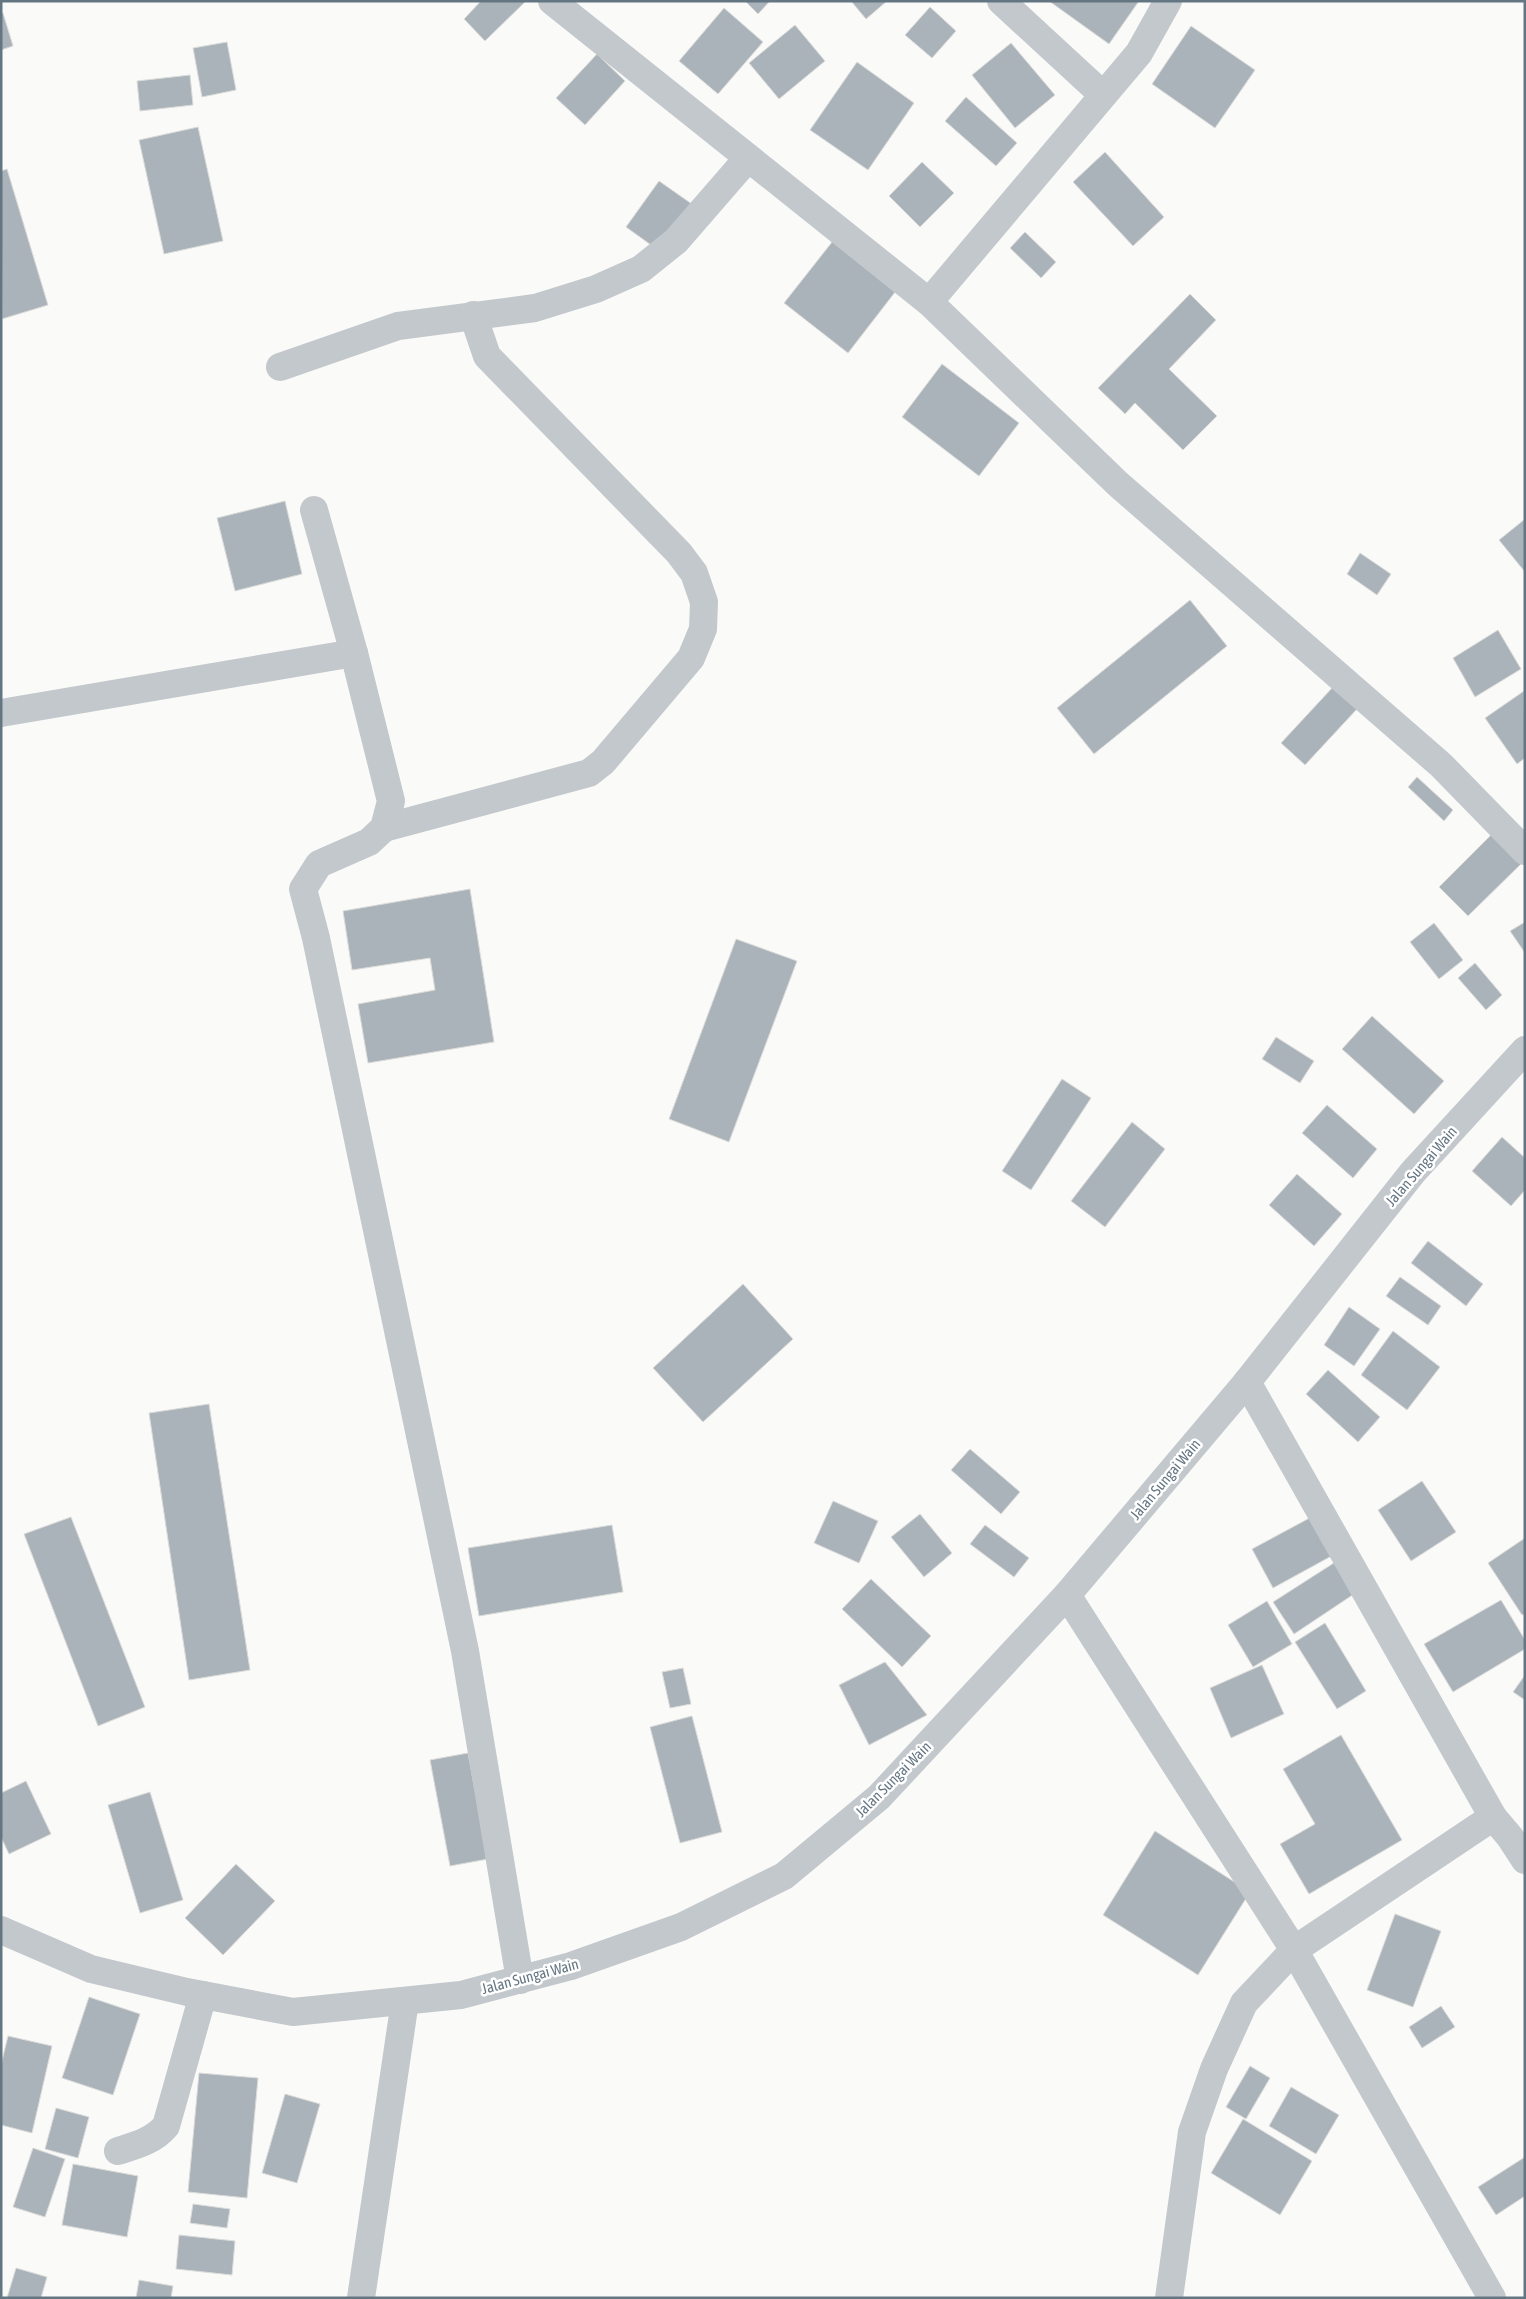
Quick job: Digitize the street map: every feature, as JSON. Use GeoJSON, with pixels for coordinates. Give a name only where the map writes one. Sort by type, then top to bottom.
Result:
{"type":"FeatureCollection","features":[{"type":"Feature","properties":{"kind":"street"},"geometry":{"type":"LineString","coordinates":[[552,1],[929,302],[1118,484],[1441,765],[1525,851]]}},
{"type":"Feature","properties":{"kind":"street"},"geometry":{"type":"LineString","coordinates":[[1001,1],[1103,95]]}},
{"type":"Feature","properties":{"kind":"street"},"geometry":{"type":"LineString","coordinates":[[929,302],[1139,53],[1168,1]]}},
{"type":"Feature","properties":{"kind":"street"},"geometry":{"type":"LineString","coordinates":[[280,367],[398,326],[535,308],[596,289],[641,270],[676,241],[748,158]]}},
{"type":"Feature","properties":{"kind":"street"},"geometry":{"type":"LineString","coordinates":[[473,315],[487,356],[679,553],[694,574],[704,602],[703,629],[691,658],[603,762],[589,773],[384,828],[369,842],[320,864],[303,889],[316,938],[465,1652],[520,1980]]}},
{"type":"Feature","properties":{"kind":"street"},"geometry":{"type":"LineString","coordinates":[[314,510],[354,653],[391,801],[384,828]]}},
{"type":"Feature","properties":{"kind":"street"},"geometry":{"type":"LineString","coordinates":[[1,712],[354,653]]}},
{"type":"Feature","properties":{"kind":"street","name":"Jalan Sungai Wain"},"geometry":{"type":"LineString","coordinates":[[1,1930],[91,1969],[203,1996],[293,2012],[461,1995],[571,1966],[681,1927],[784,1876],[879,1797],[1068,1595],[1247,1382],[1413,1172],[1525,1050]]}},
{"type":"Feature","properties":{"kind":"street"},"geometry":{"type":"LineString","coordinates":[[1247,1382],[1509,1825],[1525,1860]]}},
{"type":"Feature","properties":{"kind":"street"},"geometry":{"type":"LineString","coordinates":[[1068,1595],[1294,1950],[1492,2298]]}},
{"type":"Feature","properties":{"kind":"street"},"geometry":{"type":"LineString","coordinates":[[1169,2298],[1192,2132],[1214,2069],[1244,2003],[1294,1950],[1509,1825]]}},
{"type":"Feature","properties":{"kind":"street"},"geometry":{"type":"LineString","coordinates":[[118,2151],[158,2136],[166,2126],[203,1996]]}},
{"type":"Feature","properties":{"kind":"street"},"geometry":{"type":"LineString","coordinates":[[361,2298],[405,2001]]}},
{"type":"Feature","properties":{"kind":"building"},"geometry":{"type":"Polygon","coordinates":[[[481,1],[526,1],[485,41],[464,19],[481,1]]]}},
{"type":"Feature","properties":{"kind":"building"},"geometry":{"type":"Polygon","coordinates":[[[745,1],[770,1],[758,14],[745,1]]]}},
{"type":"Feature","properties":{"kind":"building"},"geometry":{"type":"Polygon","coordinates":[[[851,1],[887,1],[866,19],[851,1]]]}},
{"type":"Feature","properties":{"kind":"building"},"geometry":{"type":"Polygon","coordinates":[[[1049,1],[1139,1],[1109,44],[1049,1]]]}},
{"type":"Feature","properties":{"kind":"building"},"geometry":{"type":"Polygon","coordinates":[[[930,7],[956,31],[932,58],[905,35],[930,7]]]}},
{"type":"Feature","properties":{"kind":"building"},"geometry":{"type":"Polygon","coordinates":[[[724,8],[763,42],[718,94],[679,61],[724,8]]]}},
{"type":"Feature","properties":{"kind":"building"},"geometry":{"type":"Polygon","coordinates":[[[3,13],[13,46],[1,50],[1,14],[3,13]]]}},
{"type":"Feature","properties":{"kind":"building"},"geometry":{"type":"Polygon","coordinates":[[[795,25],[825,61],[779,99],[749,63],[795,25]]]}},
{"type":"Feature","properties":{"kind":"building"},"geometry":{"type":"Polygon","coordinates":[[[1191,26],[1255,70],[1215,128],[1152,84],[1191,26]]]}},
{"type":"Feature","properties":{"kind":"building"},"geometry":{"type":"Polygon","coordinates":[[[227,42],[236,90],[202,97],[193,48],[227,42]]]}},
{"type":"Feature","properties":{"kind":"building"},"geometry":{"type":"Polygon","coordinates":[[[1011,43],[1055,95],[1015,128],[972,75],[1011,43]]]}},
{"type":"Feature","properties":{"kind":"building"},"geometry":{"type":"Polygon","coordinates":[[[597,54],[625,81],[585,125],[556,98],[597,54]]]}},
{"type":"Feature","properties":{"kind":"building"},"geometry":{"type":"Polygon","coordinates":[[[857,62],[914,103],[868,170],[810,130],[857,62]]]}},
{"type":"Feature","properties":{"kind":"building"},"geometry":{"type":"Polygon","coordinates":[[[190,75],[193,105],[140,111],[137,81],[190,75]]]}},
{"type":"Feature","properties":{"kind":"building"},"geometry":{"type":"Polygon","coordinates":[[[966,97],[1017,143],[996,166],[945,121],[966,97]]]}},
{"type":"Feature","properties":{"kind":"building"},"geometry":{"type":"Polygon","coordinates":[[[198,127],[223,241],[164,254],[139,140],[198,127]]]}},
{"type":"Feature","properties":{"kind":"building"},"geometry":{"type":"Polygon","coordinates":[[[1105,152],[1164,217],[1133,246],[1073,182],[1105,152]]]}},
{"type":"Feature","properties":{"kind":"building"},"geometry":{"type":"Polygon","coordinates":[[[922,162],[954,193],[920,227],[889,196],[922,162]]]}},
{"type":"Feature","properties":{"kind":"building"},"geometry":{"type":"Polygon","coordinates":[[[7,169],[48,305],[2,319],[1,171],[7,169]]]}},
{"type":"Feature","properties":{"kind":"building"},"geometry":{"type":"Polygon","coordinates":[[[659,181],[699,209],[665,255],[626,227],[659,181]]]}},
{"type":"Feature","properties":{"kind":"building"},"geometry":{"type":"Polygon","coordinates":[[[1025,232],[1056,262],[1041,278],[1010,248],[1025,232]]]}},
{"type":"Feature","properties":{"kind":"building"},"geometry":{"type":"Polygon","coordinates":[[[836,237],[899,287],[848,353],[784,303],[836,237]]]}},
{"type":"Feature","properties":{"kind":"building"},"geometry":{"type":"Polygon","coordinates":[[[1190,294],[1216,320],[1169,369],[1217,416],[1183,450],[1135,403],[1125,414],[1098,388],[1190,294]]]}},
{"type":"Feature","properties":{"kind":"building"},"geometry":{"type":"Polygon","coordinates":[[[942,364],[1019,423],[979,476],[902,417],[942,364]]]}},
{"type":"Feature","properties":{"kind":"building"},"geometry":{"type":"Polygon","coordinates":[[[285,501],[302,574],[235,591],[217,518],[285,501]]]}},
{"type":"Feature","properties":{"kind":"building"},"geometry":{"type":"Polygon","coordinates":[[[1525,519],[1525,572],[1499,540],[1525,519]]]}},
{"type":"Feature","properties":{"kind":"building"},"geometry":{"type":"Polygon","coordinates":[[[1360,553],[1391,574],[1377,595],[1347,574],[1360,553]]]}},
{"type":"Feature","properties":{"kind":"building"},"geometry":{"type":"Polygon","coordinates":[[[1190,600],[1227,646],[1094,754],[1057,708],[1190,600]]]}},
{"type":"Feature","properties":{"kind":"building"},"geometry":{"type":"Polygon","coordinates":[[[1498,630],[1521,669],[1475,697],[1453,658],[1498,630]]]}},
{"type":"Feature","properties":{"kind":"building"},"geometry":{"type":"Polygon","coordinates":[[[1333,687],[1357,709],[1305,765],[1281,743],[1333,687]]]}},
{"type":"Feature","properties":{"kind":"building"},"geometry":{"type":"Polygon","coordinates":[[[1524,691],[1525,758],[1517,764],[1485,718],[1524,691]]]}},
{"type":"Feature","properties":{"kind":"building"},"geometry":{"type":"Polygon","coordinates":[[[1417,777],[1453,810],[1444,821],[1408,787],[1417,777]]]}},
{"type":"Feature","properties":{"kind":"building"},"geometry":{"type":"Polygon","coordinates":[[[1495,831],[1524,861],[1468,916],[1439,887],[1495,831]]]}},
{"type":"Feature","properties":{"kind":"building"},"geometry":{"type":"Polygon","coordinates":[[[470,889],[494,1042],[368,1063],[358,1004],[435,990],[430,958],[352,970],[343,911],[470,889]]]}},
{"type":"Feature","properties":{"kind":"building"},"geometry":{"type":"Polygon","coordinates":[[[1525,922],[1525,953],[1510,931],[1525,922]]]}},
{"type":"Feature","properties":{"kind":"building"},"geometry":{"type":"Polygon","coordinates":[[[1434,923],[1463,960],[1439,979],[1410,942],[1434,923]]]}},
{"type":"Feature","properties":{"kind":"building"},"geometry":{"type":"Polygon","coordinates":[[[736,939],[797,961],[729,1142],[669,1119],[736,939]]]}},
{"type":"Feature","properties":{"kind":"building"},"geometry":{"type":"Polygon","coordinates":[[[1475,963],[1502,995],[1486,1010],[1458,978],[1475,963]]]}},
{"type":"Feature","properties":{"kind":"building"},"geometry":{"type":"Polygon","coordinates":[[[1372,1016],[1444,1081],[1414,1114],[1342,1049],[1372,1016]]]}},
{"type":"Feature","properties":{"kind":"building"},"geometry":{"type":"Polygon","coordinates":[[[1276,1037],[1314,1061],[1300,1083],[1262,1059],[1276,1037]]]}},
{"type":"Feature","properties":{"kind":"building"},"geometry":{"type":"Polygon","coordinates":[[[1062,1079],[1091,1098],[1031,1190],[1002,1171],[1062,1079]]]}},
{"type":"Feature","properties":{"kind":"building"},"geometry":{"type":"Polygon","coordinates":[[[1327,1105],[1377,1149],[1353,1178],[1302,1133],[1327,1105]]]}},
{"type":"Feature","properties":{"kind":"building"},"geometry":{"type":"Polygon","coordinates":[[[1132,1122],[1165,1149],[1105,1227],[1071,1201],[1132,1122]]]}},
{"type":"Feature","properties":{"kind":"building"},"geometry":{"type":"Polygon","coordinates":[[[1502,1137],[1525,1158],[1525,1190],[1511,1206],[1472,1171],[1502,1137]]]}},
{"type":"Feature","properties":{"kind":"building"},"geometry":{"type":"Polygon","coordinates":[[[1297,1174],[1342,1214],[1314,1246],[1269,1205],[1297,1174]]]}},
{"type":"Feature","properties":{"kind":"building"},"geometry":{"type":"Polygon","coordinates":[[[1428,1241],[1483,1284],[1466,1306],[1411,1263],[1428,1241]]]}},
{"type":"Feature","properties":{"kind":"building"},"geometry":{"type":"Polygon","coordinates":[[[1400,1277],[1441,1306],[1428,1325],[1386,1296],[1400,1277]]]}},
{"type":"Feature","properties":{"kind":"building"},"geometry":{"type":"Polygon","coordinates":[[[743,1284],[793,1339],[703,1422],[653,1368],[743,1284]]]}},
{"type":"Feature","properties":{"kind":"building"},"geometry":{"type":"Polygon","coordinates":[[[1349,1307],[1380,1329],[1354,1366],[1324,1345],[1349,1307]]]}},
{"type":"Feature","properties":{"kind":"building"},"geometry":{"type":"Polygon","coordinates":[[[1393,1331],[1440,1367],[1407,1410],[1361,1375],[1393,1331]]]}},
{"type":"Feature","properties":{"kind":"building"},"geometry":{"type":"Polygon","coordinates":[[[1328,1370],[1380,1417],[1358,1442],[1306,1394],[1328,1370]]]}},
{"type":"Feature","properties":{"kind":"building"},"geometry":{"type":"Polygon","coordinates":[[[209,1404],[250,1670],[189,1680],[149,1413],[209,1404]]]}},
{"type":"Feature","properties":{"kind":"building"},"geometry":{"type":"Polygon","coordinates":[[[970,1449],[1020,1492],[1001,1514],[951,1470],[970,1449]]]}},
{"type":"Feature","properties":{"kind":"building"},"geometry":{"type":"Polygon","coordinates":[[[1422,1481],[1456,1532],[1411,1561],[1378,1510],[1422,1481]]]}},
{"type":"Feature","properties":{"kind":"building"},"geometry":{"type":"Polygon","coordinates":[[[833,1501],[878,1521],[859,1563],[814,1543],[833,1501]]]}},
{"type":"Feature","properties":{"kind":"building"},"geometry":{"type":"Polygon","coordinates":[[[920,1514],[952,1553],[924,1577],[891,1537],[920,1514]]]}},
{"type":"Feature","properties":{"kind":"building"},"geometry":{"type":"Polygon","coordinates":[[[1317,1514],[1337,1553],[1273,1588],[1252,1549],[1317,1514]]]}},
{"type":"Feature","properties":{"kind":"building"},"geometry":{"type":"Polygon","coordinates":[[[71,1517],[145,1707],[98,1726],[24,1534],[71,1517]]]}},
{"type":"Feature","properties":{"kind":"building"},"geometry":{"type":"Polygon","coordinates":[[[612,1525],[623,1592],[479,1616],[468,1548],[612,1525]]]}},
{"type":"Feature","properties":{"kind":"building"},"geometry":{"type":"Polygon","coordinates":[[[985,1525],[1029,1558],[1014,1577],[970,1544],[985,1525]]]}},
{"type":"Feature","properties":{"kind":"building"},"geometry":{"type":"Polygon","coordinates":[[[1525,1538],[1525,1614],[1522,1615],[1488,1563],[1525,1538]]]}},
{"type":"Feature","properties":{"kind":"building"},"geometry":{"type":"Polygon","coordinates":[[[1337,1561],[1357,1592],[1294,1634],[1273,1602],[1337,1561]]]}},
{"type":"Feature","properties":{"kind":"building"},"geometry":{"type":"Polygon","coordinates":[[[871,1579],[931,1636],[902,1667],[842,1609],[871,1579]]]}},
{"type":"Feature","properties":{"kind":"building"},"geometry":{"type":"Polygon","coordinates":[[[1501,1600],[1525,1640],[1525,1649],[1453,1692],[1424,1644],[1501,1600]]]}},
{"type":"Feature","properties":{"kind":"building"},"geometry":{"type":"Polygon","coordinates":[[[1267,1601],[1292,1644],[1253,1667],[1228,1625],[1267,1601]]]}},
{"type":"Feature","properties":{"kind":"building"},"geometry":{"type":"Polygon","coordinates":[[[1325,1623],[1366,1691],[1337,1709],[1295,1642],[1325,1623]]]}},
{"type":"Feature","properties":{"kind":"building"},"geometry":{"type":"Polygon","coordinates":[[[885,1662],[927,1715],[869,1745],[839,1685],[885,1662]]]}},
{"type":"Feature","properties":{"kind":"building"},"geometry":{"type":"Polygon","coordinates":[[[1262,1665],[1284,1714],[1231,1738],[1210,1688],[1262,1665]]]}},
{"type":"Feature","properties":{"kind":"building"},"geometry":{"type":"Polygon","coordinates":[[[683,1668],[691,1704],[670,1708],[662,1672],[683,1668]]]}},
{"type":"Feature","properties":{"kind":"building"},"geometry":{"type":"Polygon","coordinates":[[[1525,1675],[1525,1700],[1513,1692],[1525,1675]]]}},
{"type":"Feature","properties":{"kind":"building"},"geometry":{"type":"Polygon","coordinates":[[[692,1716],[722,1832],[680,1843],[650,1727],[692,1716]]]}},
{"type":"Feature","properties":{"kind":"building"},"geometry":{"type":"Polygon","coordinates":[[[1341,1735],[1402,1840],[1309,1894],[1280,1844],[1315,1824],[1283,1769],[1341,1735]]]}},
{"type":"Feature","properties":{"kind":"building"},"geometry":{"type":"Polygon","coordinates":[[[468,1753],[488,1859],[450,1866],[430,1760],[468,1753]]]}},
{"type":"Feature","properties":{"kind":"building"},"geometry":{"type":"Polygon","coordinates":[[[26,1781],[51,1834],[9,1854],[1,1837],[1,1793],[26,1781]]]}},
{"type":"Feature","properties":{"kind":"building"},"geometry":{"type":"Polygon","coordinates":[[[150,1792],[183,1900],[140,1913],[108,1805],[150,1792]]]}},
{"type":"Feature","properties":{"kind":"building"},"geometry":{"type":"Polygon","coordinates":[[[1155,1831],[1250,1892],[1198,1975],[1103,1915],[1155,1831]]]}},
{"type":"Feature","properties":{"kind":"building"},"geometry":{"type":"Polygon","coordinates":[[[236,1864],[275,1901],[223,1955],[185,1918],[236,1864]]]}},
{"type":"Feature","properties":{"kind":"building"},"geometry":{"type":"Polygon","coordinates":[[[1395,1914],[1441,1931],[1413,2007],[1367,1990],[1395,1914]]]}},
{"type":"Feature","properties":{"kind":"building"},"geometry":{"type":"Polygon","coordinates":[[[89,1997],[140,2014],[113,2095],[62,2078],[89,1997]]]}},
{"type":"Feature","properties":{"kind":"building"},"geometry":{"type":"Polygon","coordinates":[[[1441,2006],[1455,2027],[1422,2048],[1409,2027],[1441,2006]]]}},
{"type":"Feature","properties":{"kind":"building"},"geometry":{"type":"Polygon","coordinates":[[[8,2036],[52,2046],[32,2133],[1,2125],[1,2065],[8,2036]]]}},
{"type":"Feature","properties":{"kind":"building"},"geometry":{"type":"Polygon","coordinates":[[[1250,2066],[1270,2078],[1246,2119],[1226,2107],[1250,2066]]]}},
{"type":"Feature","properties":{"kind":"building"},"geometry":{"type":"Polygon","coordinates":[[[199,2073],[258,2078],[247,2198],[188,2192],[199,2073]]]}},
{"type":"Feature","properties":{"kind":"building"},"geometry":{"type":"Polygon","coordinates":[[[1291,2087],[1339,2115],[1316,2154],[1269,2126],[1291,2087]]]}},
{"type":"Feature","properties":{"kind":"building"},"geometry":{"type":"Polygon","coordinates":[[[285,2094],[320,2104],[297,2183],[262,2173],[285,2094]]]}},
{"type":"Feature","properties":{"kind":"building"},"geometry":{"type":"Polygon","coordinates":[[[56,2108],[89,2117],[78,2158],[45,2149],[56,2108]]]}},
{"type":"Feature","properties":{"kind":"building"},"geometry":{"type":"Polygon","coordinates":[[[1243,2119],[1312,2161],[1280,2215],[1211,2173],[1243,2119]]]}},
{"type":"Feature","properties":{"kind":"building"},"geometry":{"type":"Polygon","coordinates":[[[33,2148],[65,2159],[45,2217],[13,2207],[33,2148]]]}},
{"type":"Feature","properties":{"kind":"building"},"geometry":{"type":"Polygon","coordinates":[[[1525,2157],[1525,2196],[1496,2215],[1478,2187],[1525,2157]]]}},
{"type":"Feature","properties":{"kind":"building"},"geometry":{"type":"Polygon","coordinates":[[[73,2164],[138,2176],[127,2237],[62,2225],[73,2164]]]}},
{"type":"Feature","properties":{"kind":"building"},"geometry":{"type":"Polygon","coordinates":[[[193,2204],[230,2209],[227,2228],[190,2223],[193,2204]]]}},
{"type":"Feature","properties":{"kind":"building"},"geometry":{"type":"Polygon","coordinates":[[[179,2235],[235,2241],[232,2275],[176,2269],[179,2235]]]}},
{"type":"Feature","properties":{"kind":"building"},"geometry":{"type":"Polygon","coordinates":[[[16,2268],[47,2277],[41,2298],[7,2298],[16,2268]]]}},
{"type":"Feature","properties":{"kind":"building"},"geometry":{"type":"Polygon","coordinates":[[[139,2280],[173,2286],[171,2298],[136,2298],[139,2280]]]}}]}
